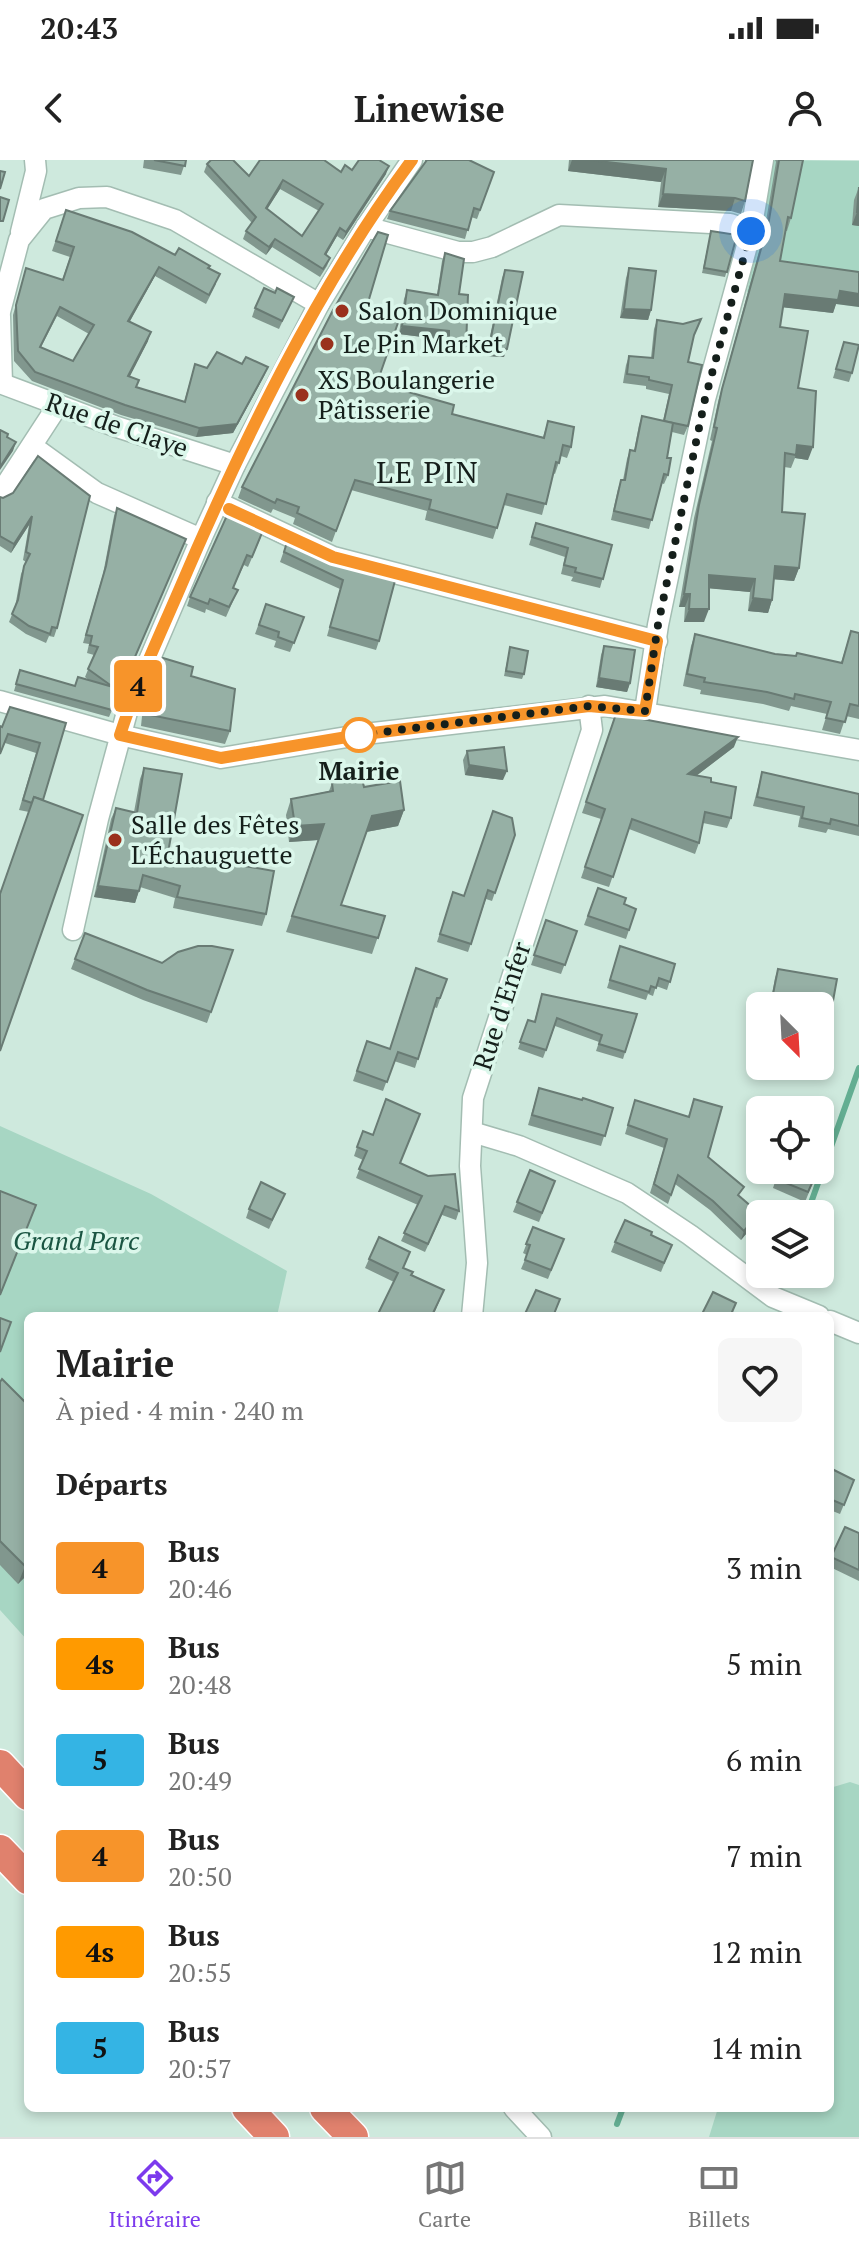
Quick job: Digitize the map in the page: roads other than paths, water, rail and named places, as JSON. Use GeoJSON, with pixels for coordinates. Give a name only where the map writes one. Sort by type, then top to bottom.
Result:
{"type":"FeatureCollection","features":[{"type":"Feature","properties":{"kind":"highway"},"geometry":{"type":"LineString","coordinates":[[0,1765],[24,1791]]}},
{"type":"Feature","properties":{"kind":"highway"},"geometry":{"type":"LineString","coordinates":[[0,1850],[24,1875]]}},
{"type":"Feature","properties":{"kind":"highway"},"geometry":{"type":"LineString","coordinates":[[251,2112],[274,2137]]}},
{"type":"Feature","properties":{"kind":"highway"},"geometry":{"type":"LineString","coordinates":[[329,2112],[353,2137]]}},
{"type":"Feature","properties":{"kind":"street"},"geometry":{"type":"LineString","coordinates":[[1,383],[0,314],[36,171],[35,160]]}},
{"type":"Feature","properties":{"kind":"street"},"geometry":{"type":"LineString","coordinates":[[73,930],[127,712],[217,502],[319,304],[411,160]]}},
{"type":"Feature","properties":{"kind":"street"},"geometry":{"type":"LineString","coordinates":[[645,711],[705,399],[751,231],[763,160]]}},
{"type":"Feature","properties":{"kind":"street"},"geometry":{"type":"LineString","coordinates":[[19,240],[44,209],[79,198],[107,197],[175,220],[319,304]]}},
{"type":"Feature","properties":{"kind":"street"},"geometry":{"type":"LineString","coordinates":[[366,227],[458,252],[492,247],[559,215],[730,224],[751,231]]}},
{"type":"Feature","properties":{"kind":"street","name":"Rue de Claye"},"geometry":{"type":"LineString","coordinates":[[1,383],[235,465]]}},
{"type":"Feature","properties":{"kind":"street"},"geometry":{"type":"LineString","coordinates":[[0,494],[58,405]]}},
{"type":"Feature","properties":{"kind":"street"},"geometry":{"type":"LineString","coordinates":[[32,446],[97,493],[201,539]]}},
{"type":"Feature","properties":{"kind":"street"},"geometry":{"type":"LineString","coordinates":[[217,502],[333,557],[657,641]]}},
{"type":"Feature","properties":{"kind":"street"},"geometry":{"type":"LineString","coordinates":[[0,701],[120,735],[221,758],[365,734],[589,706],[645,711],[859,750]]}},
{"type":"Feature","properties":{"kind":"street","name":"Rue d'Enfer"},"geometry":{"type":"LineString","coordinates":[[472,1312],[477,1263],[470,1166],[473,1098],[592,730],[589,706]]}},
{"type":"Feature","properties":{"kind":"street"},"geometry":{"type":"LineString","coordinates":[[472,1132],[519,1146],[627,1193],[773,1297],[808,1312]]}},
{"type":"Feature","properties":{"kind":"street"},"geometry":{"type":"LineString","coordinates":[[834,1323],[859,1333]]}},
{"type":"Feature","properties":{"kind":"street"},"geometry":{"type":"LineString","coordinates":[[518,2112],[541,2137]]}},
{"type":"Feature","properties":{"kind":"waterway"},"geometry":{"type":"LineString","coordinates":[[812,1200],[859,1068]]}},
{"type":"Feature","properties":{"kind":"waterway"},"geometry":{"type":"LineString","coordinates":[[617,2124],[622,2112]]}},
{"type":"Feature","properties":{"kind":"place","name":"Salon Dominique"},"geometry":{"type":"Point","coordinates":[342,311]}},
{"type":"Feature","properties":{"kind":"place","name":"Le Pin Market"},"geometry":{"type":"Point","coordinates":[327,344]}},
{"type":"Feature","properties":{"kind":"place","name":"XS Boulangerie Pâtisserie"},"geometry":{"type":"Point","coordinates":[302,395]}},
{"type":"Feature","properties":{"kind":"place","name":"Mairie"},"geometry":{"type":"Point","coordinates":[359,735]}},
{"type":"Feature","properties":{"kind":"place","name":"Salle des Fêtes L'Échauguette"},"geometry":{"type":"Point","coordinates":[115,840]}},
{"type":"Feature","properties":{"kind":"district","name":"LE PIN"},"geometry":{"type":"Point","coordinates":[428,473]}},
{"type":"Feature","properties":{"kind":"park label","name":"Grand Parc"},"geometry":{"type":"Point","coordinates":[76,1241]}}]}
